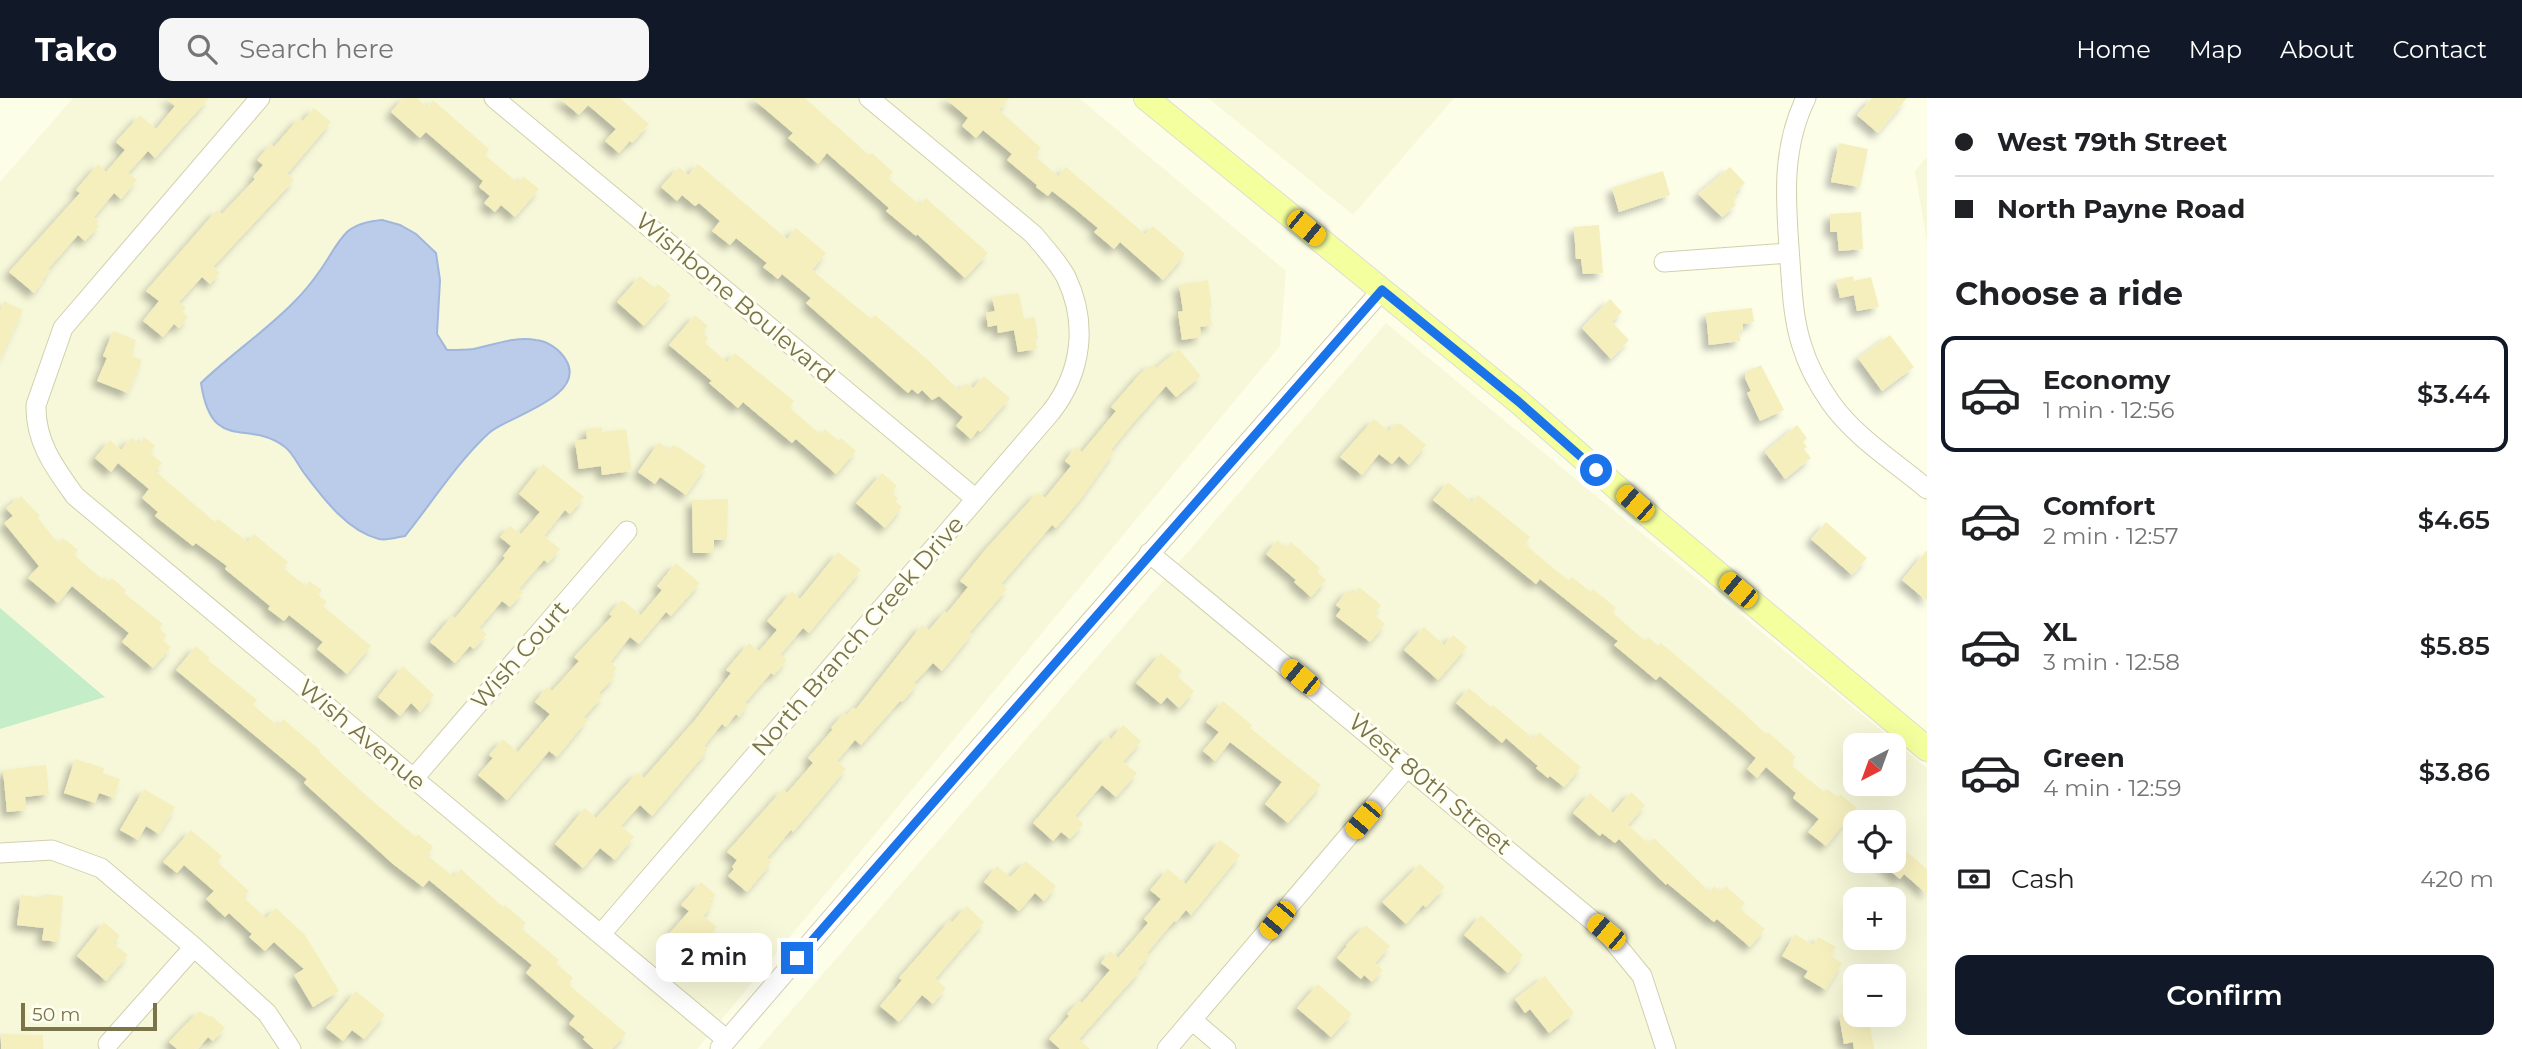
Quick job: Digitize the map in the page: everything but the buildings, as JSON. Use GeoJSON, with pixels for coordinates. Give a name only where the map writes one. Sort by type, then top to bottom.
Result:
{"type":"FeatureCollection","features":[{"type":"Feature","properties":{"kind":"main road"},"geometry":{"type":"LineString","coordinates":[[1146,98],[1519,402],[1664,529],[1927,749]]}},
{"type":"Feature","properties":{"kind":"street","name":"Wish Avenue"},"geometry":{"type":"LineString","coordinates":[[260,98],[63,328],[37,405],[36,414],[47,457],[75,496],[601,934],[723,1044]]}},
{"type":"Feature","properties":{"kind":"street","name":"Wishbone Boulevard"},"geometry":{"type":"LineString","coordinates":[[494,98],[976,499]]}},
{"type":"Feature","properties":{"kind":"street","name":"North Branch Creek Drive"},"geometry":{"type":"LineString","coordinates":[[601,934],[1060,400],[1075,369],[1079,350],[1079,321],[1065,275],[1033,234],[869,98]]}},
{"type":"Feature","properties":{"kind":"street"},"geometry":{"type":"LineString","coordinates":[[1805,98],[1791,135],[1785,195],[1797,326],[1806,359],[1831,403],[1854,428],[1927,489]]}},
{"type":"Feature","properties":{"kind":"street"},"geometry":{"type":"LineString","coordinates":[[1664,262],[1789,253]]}},
{"type":"Feature","properties":{"kind":"street"},"geometry":{"type":"LineString","coordinates":[[723,1044],[1149,553],[1382,290]]}},
{"type":"Feature","properties":{"kind":"street","name":"Wish Court"},"geometry":{"type":"LineString","coordinates":[[414,778],[627,531]]}},
{"type":"Feature","properties":{"kind":"street","name":"West 80th Street"},"geometry":{"type":"LineString","coordinates":[[1149,553],[1606,932],[1642,976],[1666,1049]]}},
{"type":"Feature","properties":{"kind":"street"},"geometry":{"type":"LineString","coordinates":[[1167,1049],[1408,766]]}},
{"type":"Feature","properties":{"kind":"street"},"geometry":{"type":"LineString","coordinates":[[0,853],[52,850],[102,868],[267,1013],[290,1049]]}},
{"type":"Feature","properties":{"kind":"street"},"geometry":{"type":"LineString","coordinates":[[108,1044],[194,947]]}},
{"type":"Feature","properties":{"kind":"street"},"geometry":{"type":"LineString","coordinates":[[1192,1020],[1226,1049]]}},
{"type":"Feature","properties":{"kind":"shaded area"},"geometry":{"type":"Polygon","coordinates":[[[73,98],[1079,98],[1286,271],[1280,346],[697,1049],[0,1049],[0,729],[105,696],[0,608],[0,182],[73,98]]]}},
{"type":"Feature","properties":{"kind":"shaded area"},"geometry":{"type":"Polygon","coordinates":[[[1208,98],[1454,98],[1353,215],[1208,98]]]}},
{"type":"Feature","properties":{"kind":"shaded area"},"geometry":{"type":"Polygon","coordinates":[[[1927,157],[1927,243],[1915,171],[1927,157]]]}},
{"type":"Feature","properties":{"kind":"shaded area"},"geometry":{"type":"Polygon","coordinates":[[[1386,323],[1884,733],[1843,733],[1843,796],[1906,796],[1906,751],[1927,768],[1927,1049],[758,1049],[1386,323]]]}},
{"type":"Feature","properties":{"kind":"shaded area"},"geometry":{"type":"Polygon","coordinates":[[[0,608],[105,697],[0,729],[0,608]]]}},
{"type":"Feature","properties":{"kind":"water"},"geometry":{"type":"Polygon","coordinates":[[[382,220],[400,225],[416,234],[436,253],[440,280],[437,334],[447,350],[473,349],[521,339],[540,341],[560,353],[566,360],[570,373],[566,385],[556,395],[489,433],[456,469],[405,536],[385,540],[367,535],[346,521],[319,493],[285,447],[271,439],[222,427],[213,419],[206,405],[201,383],[298,298],[347,232],[363,223],[382,220]]]}},
{"type":"Feature","properties":{"kind":"route"},"geometry":{"type":"LineString","coordinates":[[797,958],[1382,290],[1519,402],[1596,470]]}}]}
